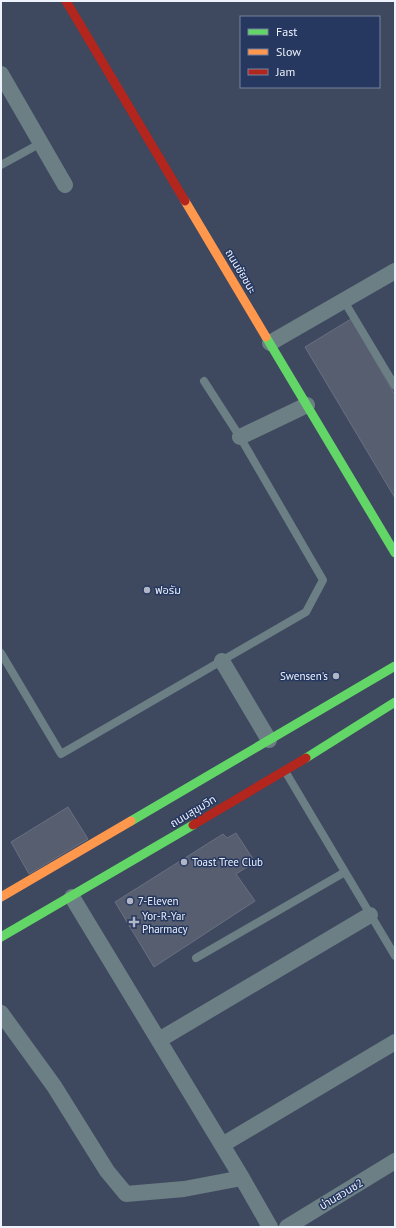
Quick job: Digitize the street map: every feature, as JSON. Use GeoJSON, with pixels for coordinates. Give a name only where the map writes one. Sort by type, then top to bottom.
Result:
{"type":"FeatureCollection","features":[{"type":"Feature","properties":{"kind":"main road","name":"ถนนชัยชนะ"},"geometry":{"type":"LineString","coordinates":[[66,1],[395,553]]}},
{"type":"Feature","properties":{"kind":"main road","name":"ถนนสุขุมวิท"},"geometry":{"type":"LineString","coordinates":[[1,897],[395,666]]}},
{"type":"Feature","properties":{"kind":"main road","name":"ถนนสุขุมวิท"},"geometry":{"type":"LineString","coordinates":[[1,937],[72,897],[285,771],[395,702]]}},
{"type":"Feature","properties":{"kind":"street"},"geometry":{"type":"LineString","coordinates":[[1,74],[65,185]]}},
{"type":"Feature","properties":{"kind":"street"},"geometry":{"type":"LineString","coordinates":[[270,343],[395,271]]}},
{"type":"Feature","properties":{"kind":"street"},"geometry":{"type":"LineString","coordinates":[[240,437],[307,405]]}},
{"type":"Feature","properties":{"kind":"street"},"geometry":{"type":"LineString","coordinates":[[222,661],[269,740]]}},
{"type":"Feature","properties":{"kind":"street"},"geometry":{"type":"LineString","coordinates":[[72,897],[242,1178],[270,1227]]}},
{"type":"Feature","properties":{"kind":"street"},"geometry":{"type":"LineString","coordinates":[[159,1040],[370,915]]}},
{"type":"Feature","properties":{"kind":"street"},"geometry":{"type":"LineString","coordinates":[[1,1013],[54,1086],[107,1171],[126,1194],[184,1189],[242,1178]]}},
{"type":"Feature","properties":{"kind":"street"},"geometry":{"type":"LineString","coordinates":[[222,1146],[395,1042]]}},
{"type":"Feature","properties":{"kind":"street","name":"บ่านสวนซ2"},"geometry":{"type":"LineString","coordinates":[[287,1227],[395,1161]]}},
{"type":"Feature","properties":{"kind":"lane"},"geometry":{"type":"LineString","coordinates":[[1,165],[41,142]]}},
{"type":"Feature","properties":{"kind":"lane"},"geometry":{"type":"LineString","coordinates":[[344,300],[395,386]]}},
{"type":"Feature","properties":{"kind":"lane"},"geometry":{"type":"LineString","coordinates":[[1,653],[61,754],[306,612],[323,580],[240,437],[204,381]]}},
{"type":"Feature","properties":{"kind":"lane"},"geometry":{"type":"LineString","coordinates":[[285,771],[395,956]]}},
{"type":"Feature","properties":{"kind":"lane"},"geometry":{"type":"LineString","coordinates":[[196,958],[345,872]]}},
{"type":"Feature","properties":{"kind":"building"},"geometry":{"type":"Polygon","coordinates":[[[351,319],[395,395],[395,498],[305,347],[351,319]]]}},
{"type":"Feature","properties":{"kind":"building"},"geometry":{"type":"Polygon","coordinates":[[[68,807],[88,839],[29,874],[11,842],[68,807]]]}},
{"type":"Feature","properties":{"kind":"building"},"geometry":{"type":"Polygon","coordinates":[[[236,833],[255,862],[236,874],[255,901],[154,967],[115,902],[223,834],[227,838],[236,833]]]}},
{"type":"Feature","properties":{"kind":"traffic: fast"},"geometry":{"type":"LineString","coordinates":[[266,337],[395,553]]}},
{"type":"Feature","properties":{"kind":"traffic: fast"},"geometry":{"type":"LineString","coordinates":[[131,821],[395,666]]}},
{"type":"Feature","properties":{"kind":"traffic: fast"},"geometry":{"type":"LineString","coordinates":[[306,758],[395,702]]}},
{"type":"Feature","properties":{"kind":"traffic: fast"},"geometry":{"type":"LineString","coordinates":[[1,937],[193,825]]}},
{"type":"Feature","properties":{"kind":"traffic: slow"},"geometry":{"type":"LineString","coordinates":[[185,201],[266,337]]}},
{"type":"Feature","properties":{"kind":"traffic: slow"},"geometry":{"type":"LineString","coordinates":[[1,897],[131,821]]}},
{"type":"Feature","properties":{"kind":"traffic: jam"},"geometry":{"type":"LineString","coordinates":[[66,1],[185,201]]}},
{"type":"Feature","properties":{"kind":"traffic: jam"},"geometry":{"type":"LineString","coordinates":[[193,825],[306,758]]}},
{"type":"Feature","properties":{"kind":"place","name":"ฟอรัม"},"geometry":{"type":"Point","coordinates":[147,590]}},
{"type":"Feature","properties":{"kind":"place","name":"Swensen's"},"geometry":{"type":"Point","coordinates":[336,676]}},
{"type":"Feature","properties":{"kind":"place","name":"Toast Tree Club"},"geometry":{"type":"Point","coordinates":[184,862]}},
{"type":"Feature","properties":{"kind":"place","name":"7-Eleven"},"geometry":{"type":"Point","coordinates":[130,901]}},
{"type":"Feature","properties":{"kind":"place","name":"Yor-R-Yar Pharmacy"},"geometry":{"type":"Point","coordinates":[134,922]}}]}
